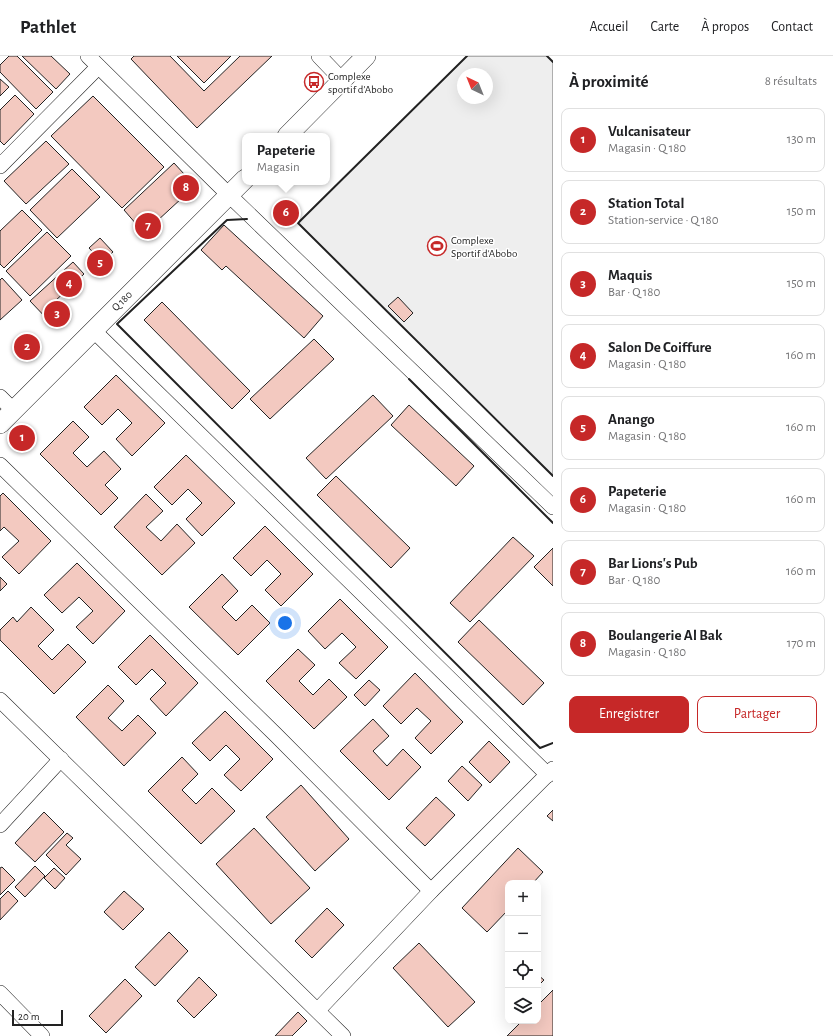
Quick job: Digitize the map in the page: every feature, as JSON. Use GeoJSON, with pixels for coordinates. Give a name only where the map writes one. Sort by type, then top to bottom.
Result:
{"type":"FeatureCollection","features":[{"type":"Feature","properties":{"kind":"street"},"geometry":{"type":"LineString","coordinates":[[319,56],[342,80]]}},
{"type":"Feature","properties":{"kind":"street"},"geometry":{"type":"LineString","coordinates":[[290,133],[366,56]]}},
{"type":"Feature","properties":{"kind":"street"},"geometry":{"type":"LineString","coordinates":[[0,166],[93,61],[229,195],[553,507]]}},
{"type":"Feature","properties":{"kind":"street","name":"Q 180"},"geometry":{"type":"LineString","coordinates":[[0,424],[242,182]]}},
{"type":"Feature","properties":{"kind":"street"},"geometry":{"type":"LineString","coordinates":[[93,330],[550,772],[432,891],[318,1010]]}},
{"type":"Feature","properties":{"kind":"street"},"geometry":{"type":"LineString","coordinates":[[0,397],[13,410]]}},
{"type":"Feature","properties":{"kind":"street"},"geometry":{"type":"LineString","coordinates":[[0,465],[276,735],[432,891]]}},
{"type":"Feature","properties":{"kind":"street"},"geometry":{"type":"LineString","coordinates":[[0,700],[343,1036]]}},
{"type":"Feature","properties":{"kind":"street"},"geometry":{"type":"LineString","coordinates":[[0,825],[61,759]]}},
{"type":"Feature","properties":{"kind":"street"},"geometry":{"type":"LineString","coordinates":[[0,993],[42,1036]]}},
{"type":"Feature","properties":{"kind":"shaded area","name":"Complexe Sportif d'Abobo"},"geometry":{"type":"Polygon","coordinates":[[[467,56],[547,56],[553,62],[553,476],[298,223],[467,56]]]}},
{"type":"Feature","properties":{"kind":"building"},"geometry":{"type":"Polygon","coordinates":[[[9,56],[17,56],[53,92],[36,109],[0,72],[0,65],[9,56]]]}},
{"type":"Feature","properties":{"kind":"building"},"geometry":{"type":"Polygon","coordinates":[[[22,56],[51,56],[70,74],[56,89],[22,56]]]}},
{"type":"Feature","properties":{"kind":"building"},"geometry":{"type":"Polygon","coordinates":[[[134,56],[170,56],[204,91],[240,56],[272,56],[197,128],[131,59],[134,56]]]}},
{"type":"Feature","properties":{"kind":"building"},"geometry":{"type":"Polygon","coordinates":[[[177,56],[231,56],[204,83],[177,56]]]}},
{"type":"Feature","properties":{"kind":"building"},"geometry":{"type":"Polygon","coordinates":[[[0,79],[9,87],[0,96],[0,79]]]}},
{"type":"Feature","properties":{"kind":"building"},"geometry":{"type":"Polygon","coordinates":[[[15,95],[34,114],[4,145],[0,141],[0,110],[15,95]]]}},
{"type":"Feature","properties":{"kind":"building"},"geometry":{"type":"Polygon","coordinates":[[[93,96],[164,167],[122,208],[51,136],[93,96]]]}},
{"type":"Feature","properties":{"kind":"building"},"geometry":{"type":"Polygon","coordinates":[[[46,141],[69,164],[26,204],[4,181],[46,141]]]}},
{"type":"Feature","properties":{"kind":"building"},"geometry":{"type":"Polygon","coordinates":[[[174,163],[195,186],[144,233],[124,210],[174,163]]]}},
{"type":"Feature","properties":{"kind":"building"},"geometry":{"type":"Polygon","coordinates":[[[72,169],[100,197],[57,238],[30,210],[72,169]]]}},
{"type":"Feature","properties":{"kind":"building"},"geometry":{"type":"Polygon","coordinates":[[[22,210],[42,230],[4,268],[0,264],[0,231],[22,210]]]}},
{"type":"Feature","properties":{"kind":"building"},"geometry":{"type":"Polygon","coordinates":[[[224,225],[323,316],[304,338],[226,266],[222,270],[201,250],[224,225]]]}},
{"type":"Feature","properties":{"kind":"building"},"geometry":{"type":"Polygon","coordinates":[[[47,232],[71,256],[30,296],[6,271],[47,232]]]}},
{"type":"Feature","properties":{"kind":"building"},"geometry":{"type":"Polygon","coordinates":[[[100,238],[113,252],[102,262],[89,248],[100,238]]]}},
{"type":"Feature","properties":{"kind":"building"},"geometry":{"type":"Polygon","coordinates":[[[73,262],[84,274],[54,302],[63,312],[51,323],[30,301],[73,262]]]}},
{"type":"Feature","properties":{"kind":"building"},"geometry":{"type":"Polygon","coordinates":[[[2,278],[22,300],[0,320],[0,280],[2,278]]]}},
{"type":"Feature","properties":{"kind":"building"},"geometry":{"type":"Polygon","coordinates":[[[398,297],[413,313],[404,322],[388,306],[398,297]]]}},
{"type":"Feature","properties":{"kind":"building"},"geometry":{"type":"Polygon","coordinates":[[[162,302],[250,391],[232,409],[144,320],[162,302]]]}},
{"type":"Feature","properties":{"kind":"building"},"geometry":{"type":"Polygon","coordinates":[[[314,339],[334,359],[270,419],[250,399],[314,339]]]}},
{"type":"Feature","properties":{"kind":"building"},"geometry":{"type":"Polygon","coordinates":[[[116,375],[165,423],[132,456],[116,439],[132,423],[118,409],[102,425],[84,407],[116,375]]]}},
{"type":"Feature","properties":{"kind":"building"},"geometry":{"type":"Polygon","coordinates":[[[373,395],[393,416],[326,479],[306,458],[373,395]]]}},
{"type":"Feature","properties":{"kind":"building"},"geometry":{"type":"Polygon","coordinates":[[[409,405],[474,466],[456,486],[391,425],[409,405]]]}},
{"type":"Feature","properties":{"kind":"building"},"geometry":{"type":"Polygon","coordinates":[[[73,421],[89,437],[73,453],[87,467],[104,451],[121,469],[105,485],[118,498],[101,515],[40,454],[73,421]]]}},
{"type":"Feature","properties":{"kind":"building"},"geometry":{"type":"Polygon","coordinates":[[[186,455],[235,503],[202,536],[186,519],[202,503],[188,489],[172,505],[154,487],[186,455]]]}},
{"type":"Feature","properties":{"kind":"building"},"geometry":{"type":"Polygon","coordinates":[[[336,476],[410,548],[391,568],[317,495],[336,476]]]}},
{"type":"Feature","properties":{"kind":"building"},"geometry":{"type":"Polygon","coordinates":[[[3,493],[51,541],[19,574],[2,557],[19,541],[4,527],[0,531],[0,496],[3,493]]]}},
{"type":"Feature","properties":{"kind":"building"},"geometry":{"type":"Polygon","coordinates":[[[146,494],[163,511],[146,527],[161,541],[177,524],[195,543],[162,575],[114,527],[146,494]]]}},
{"type":"Feature","properties":{"kind":"building"},"geometry":{"type":"Polygon","coordinates":[[[265,526],[313,574],[281,606],[265,590],[281,574],[267,560],[251,576],[233,558],[265,526]]]}},
{"type":"Feature","properties":{"kind":"building"},"geometry":{"type":"Polygon","coordinates":[[[513,537],[534,556],[470,622],[450,603],[513,537]]]}},
{"type":"Feature","properties":{"kind":"building"},"geometry":{"type":"Polygon","coordinates":[[[553,548],[553,586],[534,567],[553,548]]]}},
{"type":"Feature","properties":{"kind":"building"},"geometry":{"type":"Polygon","coordinates":[[[77,563],[125,611],[93,644],[76,627],[93,611],[79,597],[62,613],[44,595],[77,563]]]}},
{"type":"Feature","properties":{"kind":"building"},"geometry":{"type":"Polygon","coordinates":[[[222,574],[238,591],[222,607],[236,621],[252,605],[270,623],[238,655],[189,607],[222,574]]]}},
{"type":"Feature","properties":{"kind":"building"},"geometry":{"type":"Polygon","coordinates":[[[0,577],[7,584],[0,591],[0,577]]]}},
{"type":"Feature","properties":{"kind":"building"},"geometry":{"type":"Polygon","coordinates":[[[340,599],[388,647],[356,679],[339,663],[356,647],[342,633],[325,649],[308,631],[340,599]]]}},
{"type":"Feature","properties":{"kind":"building"},"geometry":{"type":"Polygon","coordinates":[[[31,607],[54,630],[38,646],[52,660],[68,644],[86,662],[54,694],[0,640],[0,630],[13,617],[17,622],[31,607]]]}},
{"type":"Feature","properties":{"kind":"building"},"geometry":{"type":"Polygon","coordinates":[[[479,620],[544,683],[523,705],[458,642],[479,620]]]}},
{"type":"Feature","properties":{"kind":"building"},"geometry":{"type":"Polygon","coordinates":[[[150,635],[198,683],[166,716],[150,699],[166,683],[152,669],[136,685],[118,667],[150,635]]]}},
{"type":"Feature","properties":{"kind":"building"},"geometry":{"type":"Polygon","coordinates":[[[298,649],[315,665],[299,681],[313,695],[329,679],[347,697],[314,729],[266,681],[298,649]]]}},
{"type":"Feature","properties":{"kind":"building"},"geometry":{"type":"Polygon","coordinates":[[[415,673],[463,722],[431,754],[415,738],[431,721],[417,708],[401,724],[383,706],[415,673]]]}},
{"type":"Feature","properties":{"kind":"building"},"geometry":{"type":"Polygon","coordinates":[[[369,680],[380,690],[365,706],[354,695],[369,680]]]}},
{"type":"Feature","properties":{"kind":"building"},"geometry":{"type":"Polygon","coordinates":[[[108,685],[124,701],[108,718],[122,731],[138,715],[156,733],[124,766],[76,717],[108,685]]]}},
{"type":"Feature","properties":{"kind":"building"},"geometry":{"type":"Polygon","coordinates":[[[225,711],[273,759],[241,791],[224,775],[240,759],[226,745],[210,761],[192,743],[225,711]]]}},
{"type":"Feature","properties":{"kind":"building"},"geometry":{"type":"Polygon","coordinates":[[[373,719],[389,736],[373,751],[387,766],[403,749],[421,767],[389,800],[340,751],[373,719]]]}},
{"type":"Feature","properties":{"kind":"building"},"geometry":{"type":"Polygon","coordinates":[[[489,741],[510,762],[490,783],[469,762],[489,741]]]}},
{"type":"Feature","properties":{"kind":"building"},"geometry":{"type":"Polygon","coordinates":[[[182,757],[198,774],[182,790],[196,804],[212,788],[235,811],[201,844],[148,791],[182,757]]]}},
{"type":"Feature","properties":{"kind":"building"},"geometry":{"type":"Polygon","coordinates":[[[462,766],[482,785],[468,801],[448,781],[462,766]]]}},
{"type":"Feature","properties":{"kind":"building"},"geometry":{"type":"Polygon","coordinates":[[[301,785],[349,839],[315,871],[266,817],[301,785]]]}},
{"type":"Feature","properties":{"kind":"building"},"geometry":{"type":"Polygon","coordinates":[[[436,797],[455,815],[425,846],[406,828],[436,797]]]}},
{"type":"Feature","properties":{"kind":"building"},"geometry":{"type":"Polygon","coordinates":[[[553,810],[553,821],[547,816],[553,810]]]}},
{"type":"Feature","properties":{"kind":"building"},"geometry":{"type":"Polygon","coordinates":[[[44,812],[64,832],[35,862],[15,843],[44,812]]]}},
{"type":"Feature","properties":{"kind":"building"},"geometry":{"type":"Polygon","coordinates":[[[254,828],[310,888],[271,924],[216,864],[254,828]]]}},
{"type":"Feature","properties":{"kind":"building"},"geometry":{"type":"Polygon","coordinates":[[[67,833],[73,838],[66,845],[81,859],[66,875],[46,855],[67,833]]]}},
{"type":"Feature","properties":{"kind":"building"},"geometry":{"type":"Polygon","coordinates":[[[518,848],[543,872],[536,880],[505,880],[505,913],[487,932],[462,908],[518,848]]]}},
{"type":"Feature","properties":{"kind":"building"},"geometry":{"type":"Polygon","coordinates":[[[35,866],[45,876],[25,897],[15,887],[35,866]]]}},
{"type":"Feature","properties":{"kind":"building"},"geometry":{"type":"Polygon","coordinates":[[[2,867],[15,880],[0,895],[0,868],[2,867]]]}},
{"type":"Feature","properties":{"kind":"building"},"geometry":{"type":"Polygon","coordinates":[[[54,868],[65,878],[55,889],[44,878],[54,868]]]}},
{"type":"Feature","properties":{"kind":"building"},"geometry":{"type":"Polygon","coordinates":[[[8,891],[18,901],[0,920],[0,899],[8,891]]]}},
{"type":"Feature","properties":{"kind":"building"},"geometry":{"type":"Polygon","coordinates":[[[124,891],[144,909],[123,930],[104,912],[124,891]]]}},
{"type":"Feature","properties":{"kind":"building"},"geometry":{"type":"Polygon","coordinates":[[[327,908],[344,925],[312,958],[295,941],[327,908]]]}},
{"type":"Feature","properties":{"kind":"building"},"geometry":{"type":"Polygon","coordinates":[[[169,932],[188,951],[155,986],[135,967],[169,932]]]}},
{"type":"Feature","properties":{"kind":"building"},"geometry":{"type":"Polygon","coordinates":[[[419,943],[475,1002],[448,1027],[393,968],[419,943]]]}},
{"type":"Feature","properties":{"kind":"building"},"geometry":{"type":"Polygon","coordinates":[[[199,977],[217,995],[194,1018],[177,1001],[199,977]]]}},
{"type":"Feature","properties":{"kind":"building"},"geometry":{"type":"Polygon","coordinates":[[[125,979],[142,996],[106,1033],[89,1016],[125,979]]]}},
{"type":"Feature","properties":{"kind":"building"},"geometry":{"type":"Polygon","coordinates":[[[553,990],[553,1036],[507,1036],[519,1024],[541,1024],[541,1002],[553,990]]]}},
{"type":"Feature","properties":{"kind":"building"},"geometry":{"type":"Polygon","coordinates":[[[298,1012],[307,1021],[292,1036],[275,1036],[298,1012]]]}},
{"type":"Feature","properties":{"kind":"wall"},"geometry":{"type":"LineString","coordinates":[[467,56],[298,223],[553,476]]}},
{"type":"Feature","properties":{"kind":"wall"},"geometry":{"type":"LineString","coordinates":[[547,56],[553,62]]}},
{"type":"Feature","properties":{"kind":"wall"},"geometry":{"type":"LineString","coordinates":[[247,219],[227,220],[117,324],[540,748],[553,743]]}},
{"type":"Feature","properties":{"kind":"wall"},"geometry":{"type":"LineString","coordinates":[[409,379],[553,523]]}},
{"type":"Feature","properties":{"kind":"place","name":"Complexe sportif d’Abobo"},"geometry":{"type":"Point","coordinates":[314,82]}},
{"type":"Feature","properties":{"kind":"place","name":"Boulangerie Al Bak"},"geometry":{"type":"Point","coordinates":[186,188]}},
{"type":"Feature","properties":{"kind":"place","name":"Papeterie"},"geometry":{"type":"Point","coordinates":[286,213]}},
{"type":"Feature","properties":{"kind":"place","name":"Bar Lions's Pub"},"geometry":{"type":"Point","coordinates":[148,226]}},
{"type":"Feature","properties":{"kind":"place","name":"Complexe Sportif d'Abobo"},"geometry":{"type":"Point","coordinates":[437,246]}},
{"type":"Feature","properties":{"kind":"place","name":"Anango"},"geometry":{"type":"Point","coordinates":[100,263]}},
{"type":"Feature","properties":{"kind":"place","name":"Salon De Coiffure"},"geometry":{"type":"Point","coordinates":[69,284]}},
{"type":"Feature","properties":{"kind":"place","name":"Maquis"},"geometry":{"type":"Point","coordinates":[57,314]}},
{"type":"Feature","properties":{"kind":"place","name":"Station Total"},"geometry":{"type":"Point","coordinates":[27,347]}},
{"type":"Feature","properties":{"kind":"place","name":"Vulcanisateur"},"geometry":{"type":"Point","coordinates":[22,438]}}]}
